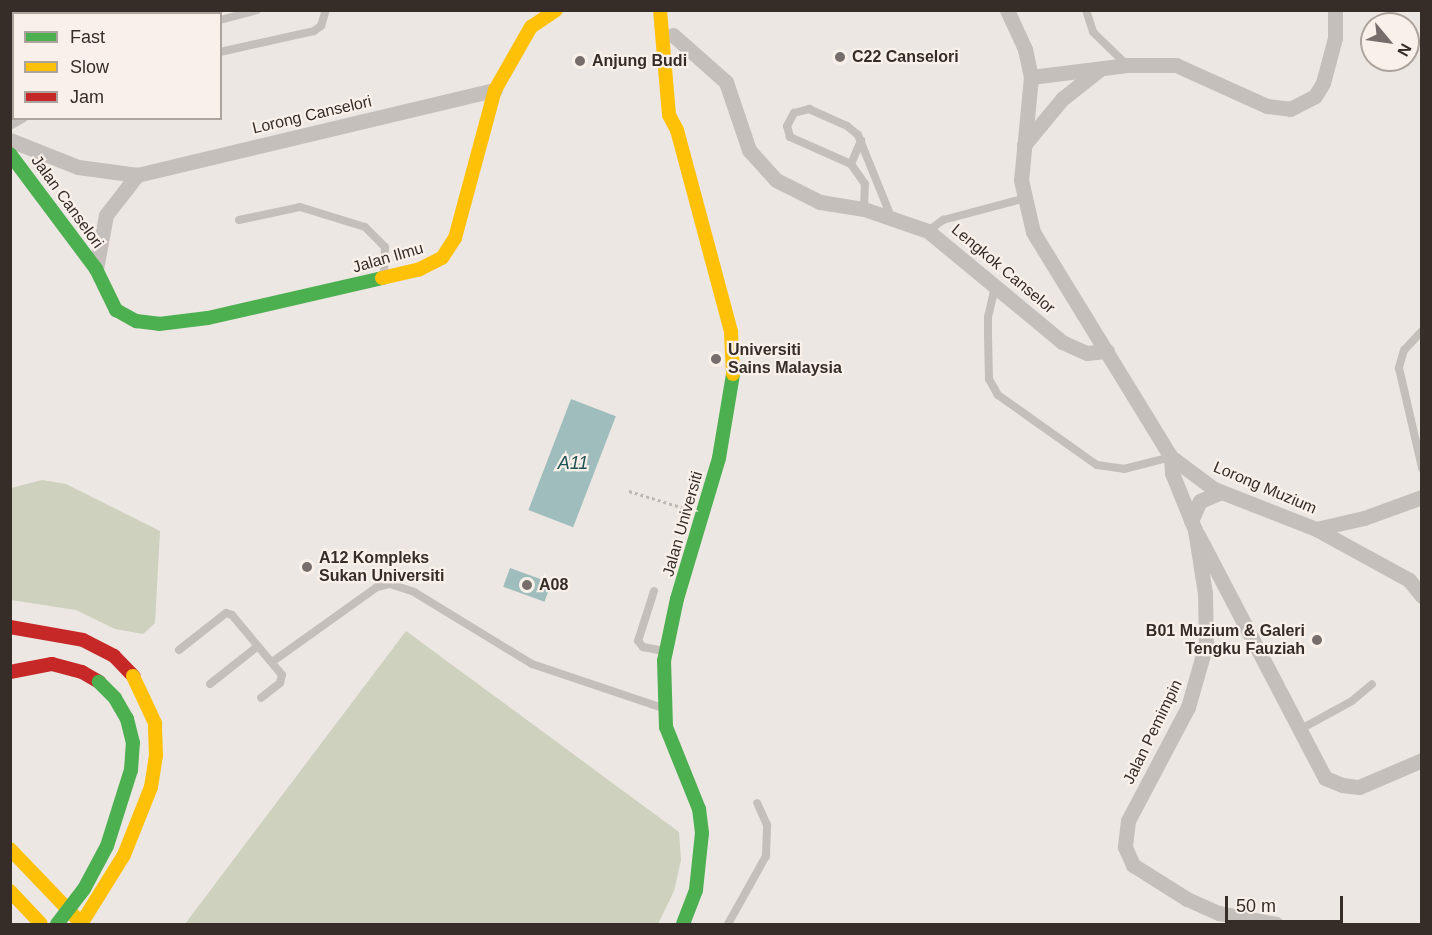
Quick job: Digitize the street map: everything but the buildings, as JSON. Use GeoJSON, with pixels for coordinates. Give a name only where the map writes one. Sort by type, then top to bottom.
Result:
{"type":"FeatureCollection","features":[{"type":"Feature","properties":{"kind":"main road","name":"Jalan Ilmu"},"geometry":{"type":"LineString","coordinates":[[96,270],[116,310],[136,321],[159,324],[244,311],[418,270],[442,258],[455,238],[495,90],[531,27],[556,10]]}},
{"type":"Feature","properties":{"kind":"main road","name":"Jalan Universiti"},"geometry":{"type":"LineString","coordinates":[[660,10],[669,115],[676,130],[731,332],[733,379],[719,458],[665,652],[664,708],[670,742],[699,809],[702,833],[696,890],[683,924]]}},
{"type":"Feature","properties":{"kind":"main road","name":"Jalan Universiti"},"geometry":{"type":"LineString","coordinates":[[672,10],[681,118],[676,130]]}},
{"type":"Feature","properties":{"kind":"main road","name":"Jalan Canselori"},"geometry":{"type":"LineString","coordinates":[[10,154],[96,270]]}},
{"type":"Feature","properties":{"kind":"main road"},"geometry":{"type":"LineString","coordinates":[[10,627],[83,640],[114,656],[133,676],[155,723],[152,778],[124,855],[82,924],[10,849]]}},
{"type":"Feature","properties":{"kind":"main road"},"geometry":{"type":"LineString","coordinates":[[10,672],[52,664],[82,672],[99,682],[115,698],[127,719],[133,743],[131,770],[107,846],[84,889],[57,924]]}},
{"type":"Feature","properties":{"kind":"main road"},"geometry":{"type":"LineString","coordinates":[[10,831],[53,894]]}},
{"type":"Feature","properties":{"kind":"main road"},"geometry":{"type":"LineString","coordinates":[[10,891],[41,924]]}},
{"type":"Feature","properties":{"kind":"street"},"geometry":{"type":"LineString","coordinates":[[1007,10],[1025,49],[1031,77],[1024,145],[1022,199],[1033,232],[1171,457]]}},
{"type":"Feature","properties":{"kind":"street"},"geometry":{"type":"LineString","coordinates":[[1031,77],[1127,65],[1176,65],[1267,106],[1290,109],[1315,96],[1323,83],[1335,38],[1335,10]]}},
{"type":"Feature","properties":{"kind":"street","name":"Lengkok Canselor"},"geometry":{"type":"LineString","coordinates":[[673,34],[726,82],[749,150],[776,180],[820,202],[864,209],[928,231],[1075,350],[1087,353],[1107,351]]}},
{"type":"Feature","properties":{"kind":"street"},"geometry":{"type":"LineString","coordinates":[[1024,145],[1062,99],[1101,69]]}},
{"type":"Feature","properties":{"kind":"street","name":"Lorong Canselori"},"geometry":{"type":"LineString","coordinates":[[10,140],[78,167],[137,175],[495,90]]}},
{"type":"Feature","properties":{"kind":"street"},"geometry":{"type":"LineString","coordinates":[[96,270],[106,215],[137,175]]}},
{"type":"Feature","properties":{"kind":"street","name":"Lorong Muzium"},"geometry":{"type":"LineString","coordinates":[[1171,457],[1191,475],[1221,492],[1316,529],[1372,515],[1422,497]]}},
{"type":"Feature","properties":{"kind":"street","name":"Jalan Pemimpin"},"geometry":{"type":"LineString","coordinates":[[1171,457],[1172,473],[1193,525],[1205,593],[1203,662],[1183,717],[1128,821],[1125,847],[1134,866],[1187,899],[1219,913],[1276,924]]}},
{"type":"Feature","properties":{"kind":"street"},"geometry":{"type":"LineString","coordinates":[[1221,492],[1200,501],[1193,525],[1298,731],[1325,778],[1342,785],[1369,784],[1422,760]]}},
{"type":"Feature","properties":{"kind":"street"},"geometry":{"type":"LineString","coordinates":[[1316,529],[1409,580],[1422,596]]}},
{"type":"Feature","properties":{"kind":"lane"},"geometry":{"type":"LineString","coordinates":[[222,19],[257,10]]}},
{"type":"Feature","properties":{"kind":"lane"},"geometry":{"type":"LineString","coordinates":[[222,52],[314,31],[321,26],[326,10]]}},
{"type":"Feature","properties":{"kind":"lane"},"geometry":{"type":"LineString","coordinates":[[1086,10],[1093,32],[1127,65]]}},
{"type":"Feature","properties":{"kind":"lane"},"geometry":{"type":"LineString","coordinates":[[864,209],[864,184],[851,164],[797,143],[789,134],[788,122],[799,110],[809,110],[847,126],[861,140],[892,219]]}},
{"type":"Feature","properties":{"kind":"lane"},"geometry":{"type":"LineString","coordinates":[[851,164],[861,140]]}},
{"type":"Feature","properties":{"kind":"lane"},"geometry":{"type":"LineString","coordinates":[[928,231],[943,220],[1022,199]]}},
{"type":"Feature","properties":{"kind":"lane"},"geometry":{"type":"LineString","coordinates":[[239,220],[300,207],[365,227],[385,247],[383,278]]}},
{"type":"Feature","properties":{"kind":"lane"},"geometry":{"type":"LineString","coordinates":[[995,287],[988,317],[989,379],[998,395],[1097,465],[1124,469],[1171,457]]}},
{"type":"Feature","properties":{"kind":"lane"},"geometry":{"type":"LineString","coordinates":[[1422,331],[1404,350],[1399,368],[1422,468]]}},
{"type":"Feature","properties":{"kind":"lane"},"geometry":{"type":"LineString","coordinates":[[272,662],[377,587],[390,584],[414,592],[532,664],[664,708]]}},
{"type":"Feature","properties":{"kind":"lane"},"geometry":{"type":"LineString","coordinates":[[654,591],[638,642],[643,647],[665,652]]}},
{"type":"Feature","properties":{"kind":"lane"},"geometry":{"type":"LineString","coordinates":[[179,650],[229,613],[272,662],[282,680],[261,698]]}},
{"type":"Feature","properties":{"kind":"lane"},"geometry":{"type":"LineString","coordinates":[[210,684],[258,645]]}},
{"type":"Feature","properties":{"kind":"lane"},"geometry":{"type":"LineString","coordinates":[[1298,731],[1352,701],[1372,684]]}},
{"type":"Feature","properties":{"kind":"lane"},"geometry":{"type":"LineString","coordinates":[[728,924],[766,856],[767,825],[757,804]]}},
{"type":"Feature","properties":{"kind":"path"},"geometry":{"type":"LineString","coordinates":[[629,491],[703,514]]}},
{"type":"Feature","properties":{"kind":"green space"},"geometry":{"type":"Polygon","coordinates":[[[42,480],[66,484],[160,531],[155,623],[143,634],[115,629],[76,610],[11,600],[11,488],[42,480]]]}},
{"type":"Feature","properties":{"kind":"green space"},"geometry":{"type":"Polygon","coordinates":[[[406,631],[679,832],[681,860],[674,891],[658,924],[185,924],[406,631]]]}},
{"type":"Feature","properties":{"kind":"water","name":"A11"},"geometry":{"type":"Polygon","coordinates":[[[571,399],[616,416],[573,527],[528,510],[571,399]]]}},
{"type":"Feature","properties":{"kind":"water","name":"A08"},"geometry":{"type":"Polygon","coordinates":[[[510,568],[551,583],[545,602],[503,587],[510,568]]]}},
{"type":"Feature","properties":{"kind":"traffic: fast"},"geometry":{"type":"LineString","coordinates":[[10,154],[96,269],[116,310],[136,321],[159,324],[208,318],[382,278]]}},
{"type":"Feature","properties":{"kind":"traffic: fast"},"geometry":{"type":"LineString","coordinates":[[683,924],[696,890],[702,833],[699,809],[666,727],[664,661],[677,599],[719,458],[733,374]]}},
{"type":"Feature","properties":{"kind":"traffic: fast"},"geometry":{"type":"LineString","coordinates":[[57,924],[84,889],[107,846],[131,770],[133,743],[127,719],[115,698],[99,682]]}},
{"type":"Feature","properties":{"kind":"traffic: slow"},"geometry":{"type":"LineString","coordinates":[[382,278],[418,270],[442,258],[455,238],[495,90],[531,27],[556,10]]}},
{"type":"Feature","properties":{"kind":"traffic: slow"},"geometry":{"type":"LineString","coordinates":[[660,10],[669,115],[677,130],[731,332],[733,374]]}},
{"type":"Feature","properties":{"kind":"traffic: slow"},"geometry":{"type":"LineString","coordinates":[[81,924],[124,855],[151,787],[156,756],[155,723],[133,676]]}},
{"type":"Feature","properties":{"kind":"traffic: slow"},"geometry":{"type":"LineString","coordinates":[[10,849],[82,924]]}},
{"type":"Feature","properties":{"kind":"traffic: slow"},"geometry":{"type":"LineString","coordinates":[[10,891],[41,924]]}},
{"type":"Feature","properties":{"kind":"traffic: jam"},"geometry":{"type":"LineString","coordinates":[[10,627],[83,640],[114,656],[133,676]]}},
{"type":"Feature","properties":{"kind":"traffic: jam"},"geometry":{"type":"LineString","coordinates":[[10,672],[52,664],[82,672],[99,682]]}},
{"type":"Feature","properties":{"kind":"place","name":"C22 Canselori"},"geometry":{"type":"Point","coordinates":[840,57]}},
{"type":"Feature","properties":{"kind":"place","name":"Anjung Budi"},"geometry":{"type":"Point","coordinates":[580,61]}},
{"type":"Feature","properties":{"kind":"place","name":"Universiti Sains Malaysia"},"geometry":{"type":"Point","coordinates":[716,359]}},
{"type":"Feature","properties":{"kind":"place","name":"A12 Kompleks Sukan Universiti"},"geometry":{"type":"Point","coordinates":[307,567]}},
{"type":"Feature","properties":{"kind":"place","name":"A08"},"geometry":{"type":"Point","coordinates":[527,585]}},
{"type":"Feature","properties":{"kind":"place","name":"B01 Muzium & Galeri Tengku Fauziah"},"geometry":{"type":"Point","coordinates":[1317,640]}}]}
